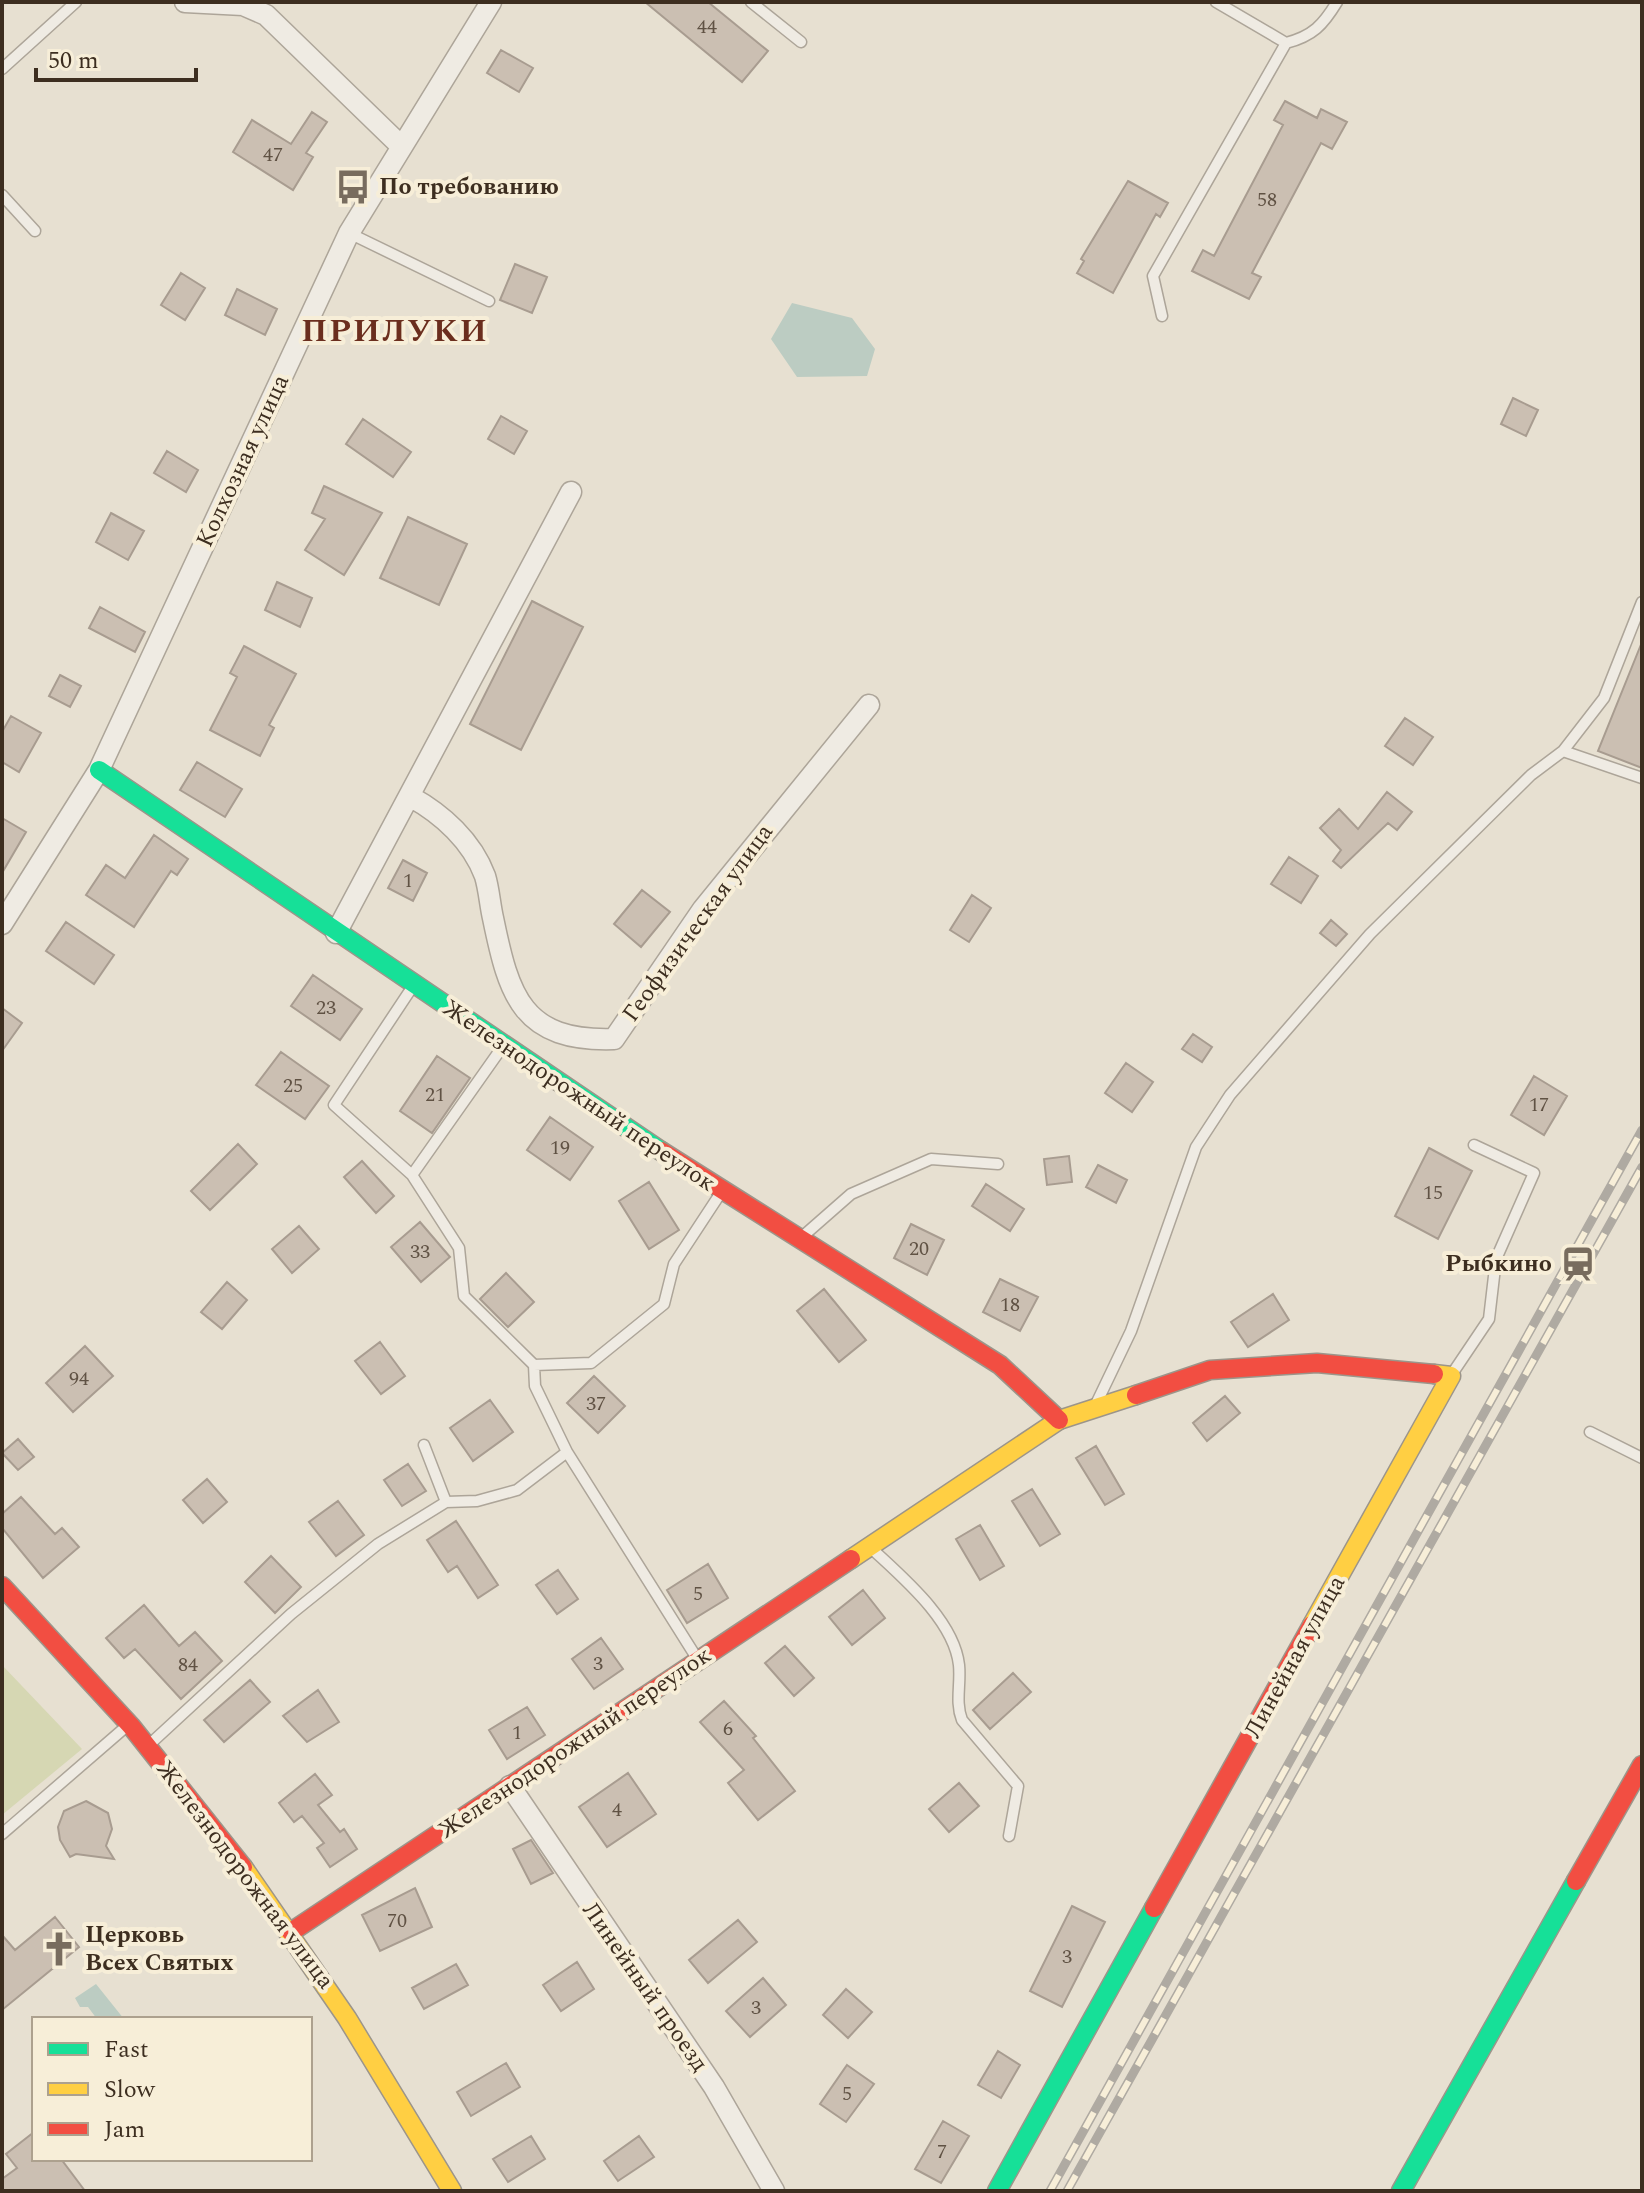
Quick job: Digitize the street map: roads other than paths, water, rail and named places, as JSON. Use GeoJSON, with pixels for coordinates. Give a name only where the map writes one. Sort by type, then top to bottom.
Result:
{"type":"FeatureCollection","features":[{"type":"Feature","properties":{"kind":"street"},"geometry":{"type":"LineString","coordinates":[[185,2],[243,5],[266,15],[401,146]]}},
{"type":"Feature","properties":{"kind":"street","name":"Колхозная улица"},"geometry":{"type":"LineString","coordinates":[[2,924],[34,878],[99,770],[349,233],[491,2]]}},
{"type":"Feature","properties":{"kind":"street"},"geometry":{"type":"LineString","coordinates":[[336,933],[571,492]]}},
{"type":"Feature","properties":{"kind":"street","name":"Геофизическая улица"},"geometry":{"type":"LineString","coordinates":[[525,1013],[562,1033],[585,1040],[614,1039],[721,885],[869,705]]}},
{"type":"Feature","properties":{"kind":"street","name":"Железнодорожный переулок"},"geometry":{"type":"LineString","coordinates":[[99,770],[413,986],[722,1192],[1000,1365],[1059,1420]]}},
{"type":"Feature","properties":{"kind":"street"},"geometry":{"type":"LineString","coordinates":[[411,797],[434,809],[464,840],[485,876],[503,963],[514,998],[525,1013],[503,1046]]}},
{"type":"Feature","properties":{"kind":"street","name":"Железнодорожный переулок"},"geometry":{"type":"LineString","coordinates":[[291,1932],[1059,1420],[1210,1370],[1317,1363],[1451,1376]]}},
{"type":"Feature","properties":{"kind":"street","name":"Линейная улица"},"geometry":{"type":"LineString","coordinates":[[997,2191],[1451,1376]]}},
{"type":"Feature","properties":{"kind":"street","name":"Железнодорожная улица"},"geometry":{"type":"LineString","coordinates":[[2,1586],[149,1746],[291,1932],[346,2012],[452,2191]]}},
{"type":"Feature","properties":{"kind":"street"},"geometry":{"type":"LineString","coordinates":[[1401,2191],[1642,1765]]}},
{"type":"Feature","properties":{"kind":"street","name":"Линейный проезд"},"geometry":{"type":"LineString","coordinates":[[510,1786],[714,2087],[774,2191]]}},
{"type":"Feature","properties":{"kind":"lane"},"geometry":{"type":"LineString","coordinates":[[751,2],[801,42]]}},
{"type":"Feature","properties":{"kind":"lane"},"geometry":{"type":"LineString","coordinates":[[1216,2],[1286,43]]}},
{"type":"Feature","properties":{"kind":"lane"},"geometry":{"type":"LineString","coordinates":[[1162,316],[1153,276],[1286,43],[1307,37],[1321,27],[1337,2]]}},
{"type":"Feature","properties":{"kind":"lane"},"geometry":{"type":"LineString","coordinates":[[2,69],[68,5]]}},
{"type":"Feature","properties":{"kind":"lane"},"geometry":{"type":"LineString","coordinates":[[2,195],[35,231]]}},
{"type":"Feature","properties":{"kind":"lane"},"geometry":{"type":"LineString","coordinates":[[349,233],[489,301]]}},
{"type":"Feature","properties":{"kind":"lane"},"geometry":{"type":"LineString","coordinates":[[1094,1408],[1131,1331],[1196,1147],[1230,1095],[1370,934],[1531,775],[1563,751],[1604,698],[1642,602]]}},
{"type":"Feature","properties":{"kind":"lane"},"geometry":{"type":"LineString","coordinates":[[1563,751],[1642,778]]}},
{"type":"Feature","properties":{"kind":"lane"},"geometry":{"type":"LineString","coordinates":[[413,986],[334,1105],[412,1175],[459,1248],[464,1296],[534,1365],[535,1386],[567,1452],[698,1660]]}},
{"type":"Feature","properties":{"kind":"lane"},"geometry":{"type":"LineString","coordinates":[[412,1175],[503,1046]]}},
{"type":"Feature","properties":{"kind":"lane","name":"Линейная улица"},"geometry":{"type":"LineString","coordinates":[[1451,1376],[1489,1319],[1496,1259],[1534,1173],[1474,1145]]}},
{"type":"Feature","properties":{"kind":"lane"},"geometry":{"type":"LineString","coordinates":[[800,1239],[851,1194],[931,1159],[998,1164]]}},
{"type":"Feature","properties":{"kind":"lane"},"geometry":{"type":"LineString","coordinates":[[534,1365],[591,1363],[664,1304],[674,1264],[722,1192]]}},
{"type":"Feature","properties":{"kind":"lane"},"geometry":{"type":"LineString","coordinates":[[1590,1432],[1642,1458]]}},
{"type":"Feature","properties":{"kind":"lane"},"geometry":{"type":"LineString","coordinates":[[424,1445],[446,1502]]}},
{"type":"Feature","properties":{"kind":"lane"},"geometry":{"type":"LineString","coordinates":[[149,1746],[291,1614],[378,1544],[446,1502],[477,1501],[517,1490],[567,1452]]}},
{"type":"Feature","properties":{"kind":"lane"},"geometry":{"type":"LineString","coordinates":[[869,1546],[921,1595],[954,1646],[959,1665],[958,1709],[962,1720],[1018,1786],[1009,1836]]}},
{"type":"Feature","properties":{"kind":"lane"},"geometry":{"type":"LineString","coordinates":[[2,1834],[129,1724]]}},
{"type":"Feature","properties":{"kind":"railway"},"geometry":{"type":"LineString","coordinates":[[1050,2191],[1642,1130]]}},
{"type":"Feature","properties":{"kind":"railway"},"geometry":{"type":"LineString","coordinates":[[1067,2191],[1642,1167]]}},
{"type":"Feature","properties":{"kind":"place","name":"По требованию"},"geometry":{"type":"Point","coordinates":[353,187]}},
{"type":"Feature","properties":{"kind":"place","name":"Рыбкино"},"geometry":{"type":"Point","coordinates":[1578,1264]}},
{"type":"Feature","properties":{"kind":"place","name":"Церковь Всех Святых"},"geometry":{"type":"Point","coordinates":[59,1949]}},
{"type":"Feature","properties":{"kind":"district","name":"ПРИЛУКИ"},"geometry":{"type":"Point","coordinates":[395,331]}}]}
